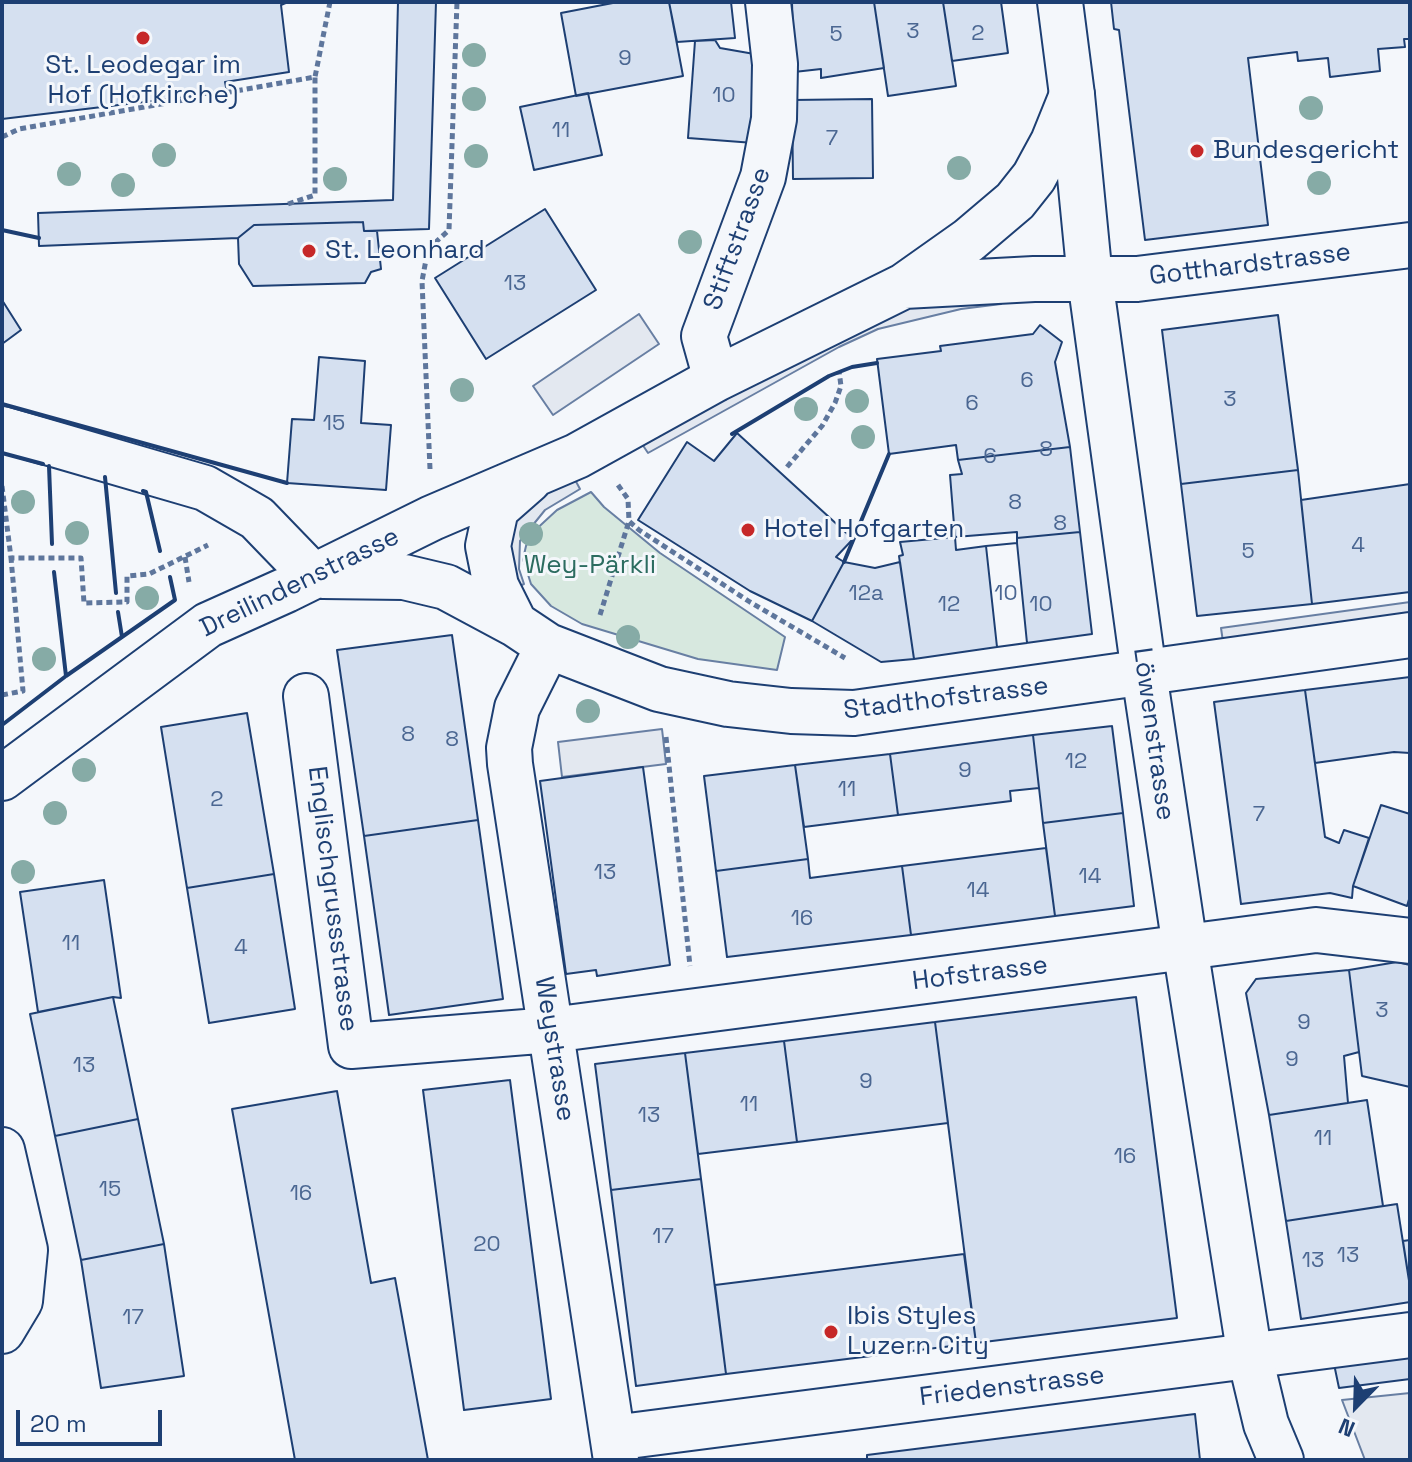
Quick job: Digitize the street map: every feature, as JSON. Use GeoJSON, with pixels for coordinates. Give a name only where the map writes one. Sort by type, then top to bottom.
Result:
{"type":"FeatureCollection","features":[{"type":"Feature","properties":{"kind":"street","name":"Stiftstrasse"},"geometry":{"type":"LineString","coordinates":[[716,379],[704,336],[763,177],[774,119],[775,64],[768,2]]}},
{"type":"Feature","properties":{"kind":"street","name":"Löwenstrasse"},"geometry":{"type":"LineString","coordinates":[[1060,2],[1090,279],[1185,947],[1250,1357],[1266,1424],[1281,1460]]}},
{"type":"Feature","properties":{"kind":"street","name":"Dreilindenstrasse"},"geometry":{"type":"LineString","coordinates":[[2,778],[208,625],[432,518],[577,456],[716,379],[904,286],[969,240],[1015,201],[1047,154],[1072,95]]}},
{"type":"Feature","properties":{"kind":"street","name":"Gotthardstrasse"},"geometry":{"type":"LineString","coordinates":[[1090,279],[1137,279],[1410,245]]}},
{"type":"Feature","properties":{"kind":"street","name":"Dreilindenstrasse"},"geometry":{"type":"LineString","coordinates":[[904,286],[1090,279]]}},
{"type":"Feature","properties":{"kind":"street"},"geometry":{"type":"LineString","coordinates":[[2,429],[205,488],[257,518],[313,576]]}},
{"type":"Feature","properties":{"kind":"street","name":"Dreilindenstrasse"},"geometry":{"type":"LineString","coordinates":[[532,635],[496,586],[488,546],[496,509],[536,473]]}},
{"type":"Feature","properties":{"kind":"street","name":"Stadthofstrasse"},"geometry":{"type":"LineString","coordinates":[[313,576],[404,577],[446,587],[532,635],[659,689],[728,704],[791,711],[854,713],[1410,635]]}},
{"type":"Feature","properties":{"kind":"street","name":"Weystrasse"},"geometry":{"type":"LineString","coordinates":[[532,635],[509,748],[614,1449]]}},
{"type":"Feature","properties":{"kind":"street","name":"Englischgrussstrasse"},"geometry":{"type":"LineString","coordinates":[[306,696],[351,1046],[551,1030]]}},
{"type":"Feature","properties":{"kind":"street","name":"Hofstrasse"},"geometry":{"type":"LineString","coordinates":[[551,1030],[1316,930],[1410,941]]}},
{"type":"Feature","properties":{"kind":"street"},"geometry":{"type":"LineString","coordinates":[[2,1150],[25,1250],[20,1301],[2,1331]]}},
{"type":"Feature","properties":{"kind":"street","name":"Friedenstrasse"},"geometry":{"type":"LineString","coordinates":[[614,1449],[1410,1335]]}},
{"type":"Feature","properties":{"kind":"path"},"geometry":{"type":"LineString","coordinates":[[288,204],[315,195],[315,77],[330,2]]}},
{"type":"Feature","properties":{"kind":"path"},"geometry":{"type":"LineString","coordinates":[[432,518],[422,281],[428,249],[449,230],[457,2]]}},
{"type":"Feature","properties":{"kind":"path"},"geometry":{"type":"LineString","coordinates":[[2,137],[19,129],[315,77]]}},
{"type":"Feature","properties":{"kind":"path"},"geometry":{"type":"LineString","coordinates":[[787,467],[822,426],[835,403],[841,386],[840,372],[834,360]]}},
{"type":"Feature","properties":{"kind":"path"},"geometry":{"type":"LineString","coordinates":[[597,624],[629,521],[628,499],[615,480]]}},
{"type":"Feature","properties":{"kind":"path"},"geometry":{"type":"LineString","coordinates":[[2,486],[23,691],[2,695]]}},
{"type":"Feature","properties":{"kind":"path"},"geometry":{"type":"LineString","coordinates":[[629,521],[750,602],[845,658]]}},
{"type":"Feature","properties":{"kind":"path"},"geometry":{"type":"LineString","coordinates":[[11,558],[81,558],[84,603],[127,602],[127,576],[149,574],[209,545]]}},
{"type":"Feature","properties":{"kind":"path"},"geometry":{"type":"LineString","coordinates":[[664,724],[695,1011]]}},
{"type":"Feature","properties":{"kind":"green space","name":"Wey-Pärkli"},"geometry":{"type":"Polygon","coordinates":[[[591,492],[604,507],[660,553],[785,637],[777,670],[698,659],[582,624],[551,606],[531,584],[523,559],[526,546],[531,534],[557,510],[591,492]]]}},
{"type":"Feature","properties":{"kind":"shaded area"},"geometry":{"type":"Polygon","coordinates":[[[1001,290],[1001,304],[961,309],[878,329],[839,347],[648,453],[640,441],[832,336],[916,305],[1001,290]]]}},
{"type":"Feature","properties":{"kind":"shaded area"},"geometry":{"type":"Polygon","coordinates":[[[639,314],[659,344],[553,415],[533,386],[639,314]]]}},
{"type":"Feature","properties":{"kind":"shaded area"},"geometry":{"type":"Polygon","coordinates":[[[573,476],[580,489],[545,510],[520,541],[519,569],[524,584],[510,590],[506,535],[517,516],[536,497],[573,476]]]}},
{"type":"Feature","properties":{"kind":"shaded area"},"geometry":{"type":"Polygon","coordinates":[[[1410,602],[1410,615],[1223,642],[1221,628],[1410,602]]]}},
{"type":"Feature","properties":{"kind":"shaded area"},"geometry":{"type":"Polygon","coordinates":[[[662,729],[666,764],[562,777],[558,742],[662,729]]]}},
{"type":"Feature","properties":{"kind":"shaded area"},"geometry":{"type":"Polygon","coordinates":[[[1410,1393],[1410,1460],[1365,1460],[1342,1400],[1410,1393]]]}},
{"type":"Feature","properties":{"kind":"building","name":"St. Leodegar im Hof (Hofkirche)"},"geometry":{"type":"Polygon","coordinates":[[[2,2],[288,2],[281,5],[289,72],[225,82],[227,92],[2,119],[2,2]]]}},
{"type":"Feature","properties":{"kind":"building"},"geometry":{"type":"Polygon","coordinates":[[[398,2],[436,2],[429,229],[364,231],[363,222],[254,225],[238,238],[39,246],[38,213],[393,200],[398,2]]]}},
{"type":"Feature","properties":{"kind":"building"},"geometry":{"type":"Polygon","coordinates":[[[618,2],[669,2],[683,76],[576,96],[561,13],[618,2]]]}},
{"type":"Feature","properties":{"kind":"building"},"geometry":{"type":"Polygon","coordinates":[[[669,2],[731,2],[735,38],[677,42],[669,2]]]}},
{"type":"Feature","properties":{"kind":"building"},"geometry":{"type":"Polygon","coordinates":[[[792,2],[874,2],[884,68],[821,78],[821,69],[794,72],[792,2]]]}},
{"type":"Feature","properties":{"kind":"building"},"geometry":{"type":"Polygon","coordinates":[[[874,2],[943,2],[956,86],[888,96],[874,2]]]}},
{"type":"Feature","properties":{"kind":"building"},"geometry":{"type":"Polygon","coordinates":[[[943,2],[1001,2],[1008,53],[952,61],[943,2]]]}},
{"type":"Feature","properties":{"kind":"building","name":"Bundesgericht"},"geometry":{"type":"Polygon","coordinates":[[[1111,2],[1410,2],[1410,39],[1404,39],[1405,47],[1378,49],[1380,71],[1330,77],[1328,58],[1298,61],[1297,52],[1248,58],[1268,225],[1145,240],[1119,30],[1114,29],[1111,2]]]}},
{"type":"Feature","properties":{"kind":"building"},"geometry":{"type":"Polygon","coordinates":[[[715,40],[720,48],[760,55],[754,143],[688,138],[695,41],[715,40]]]}},
{"type":"Feature","properties":{"kind":"building"},"geometry":{"type":"Polygon","coordinates":[[[588,93],[602,155],[534,170],[520,107],[588,93]]]}},
{"type":"Feature","properties":{"kind":"building"},"geometry":{"type":"Polygon","coordinates":[[[872,99],[873,178],[793,179],[792,100],[872,99]]]}},
{"type":"Feature","properties":{"kind":"building"},"geometry":{"type":"Polygon","coordinates":[[[545,209],[596,290],[486,359],[435,278],[545,209]]]}},
{"type":"Feature","properties":{"kind":"building","name":"St. Leonhard"},"geometry":{"type":"Polygon","coordinates":[[[363,222],[364,231],[377,231],[381,269],[371,272],[365,283],[253,286],[239,264],[238,238],[254,225],[363,222]]]}},
{"type":"Feature","properties":{"kind":"building"},"geometry":{"type":"Polygon","coordinates":[[[2,300],[21,330],[2,344],[2,300]]]}},
{"type":"Feature","properties":{"kind":"building"},"geometry":{"type":"Polygon","coordinates":[[[1278,315],[1298,470],[1181,484],[1162,330],[1278,315]]]}},
{"type":"Feature","properties":{"kind":"building"},"geometry":{"type":"Polygon","coordinates":[[[1040,325],[1062,342],[1055,362],[1070,447],[958,460],[956,445],[889,454],[877,359],[941,351],[940,346],[1033,334],[1040,325]]]}},
{"type":"Feature","properties":{"kind":"building"},"geometry":{"type":"Polygon","coordinates":[[[319,357],[365,361],[361,423],[391,425],[386,490],[287,483],[292,419],[314,420],[319,357]]]}},
{"type":"Feature","properties":{"kind":"building","name":"Hotel Hofgarten"},"geometry":{"type":"Polygon","coordinates":[[[737,433],[853,539],[836,557],[844,562],[812,621],[750,591],[638,520],[687,442],[714,461],[737,433]]]}},
{"type":"Feature","properties":{"kind":"building"},"geometry":{"type":"Polygon","coordinates":[[[1070,447],[1080,532],[1017,538],[1017,532],[955,537],[950,475],[962,474],[958,460],[1070,447]]]}},
{"type":"Feature","properties":{"kind":"building"},"geometry":{"type":"Polygon","coordinates":[[[1298,470],[1312,604],[1197,616],[1181,484],[1298,470]]]}},
{"type":"Feature","properties":{"kind":"building"},"geometry":{"type":"Polygon","coordinates":[[[1410,484],[1410,592],[1312,604],[1301,500],[1410,484]]]}},
{"type":"Feature","properties":{"kind":"building"},"geometry":{"type":"Polygon","coordinates":[[[1080,532],[1092,634],[997,647],[986,546],[1017,543],[1017,538],[1080,532]]]}},
{"type":"Feature","properties":{"kind":"building"},"geometry":{"type":"Polygon","coordinates":[[[955,537],[956,550],[986,546],[997,647],[914,659],[899,556],[903,555],[900,542],[955,537]]]}},
{"type":"Feature","properties":{"kind":"building"},"geometry":{"type":"Polygon","coordinates":[[[1017,543],[1027,643],[997,647],[986,546],[1017,543]]]}},
{"type":"Feature","properties":{"kind":"building"},"geometry":{"type":"Polygon","coordinates":[[[844,562],[875,568],[900,562],[914,659],[881,662],[812,621],[844,562]]]}},
{"type":"Feature","properties":{"kind":"building"},"geometry":{"type":"Polygon","coordinates":[[[452,635],[478,820],[364,836],[337,650],[452,635]]]}},
{"type":"Feature","properties":{"kind":"building"},"geometry":{"type":"Polygon","coordinates":[[[1410,677],[1410,753],[1394,752],[1315,763],[1305,690],[1410,677]]]}},
{"type":"Feature","properties":{"kind":"building"},"geometry":{"type":"Polygon","coordinates":[[[1305,690],[1325,837],[1339,843],[1344,830],[1369,838],[1352,898],[1330,893],[1241,904],[1214,702],[1305,690]]]}},
{"type":"Feature","properties":{"kind":"building"},"geometry":{"type":"Polygon","coordinates":[[[247,713],[274,874],[187,888],[161,727],[247,713]]]}},
{"type":"Feature","properties":{"kind":"building"},"geometry":{"type":"Polygon","coordinates":[[[1112,726],[1123,813],[1043,823],[1033,735],[1112,726]]]}},
{"type":"Feature","properties":{"kind":"building"},"geometry":{"type":"Polygon","coordinates":[[[1033,735],[1039,788],[1010,791],[1011,801],[898,815],[890,754],[1033,735]]]}},
{"type":"Feature","properties":{"kind":"building"},"geometry":{"type":"Polygon","coordinates":[[[890,754],[898,815],[804,827],[795,765],[890,754]]]}},
{"type":"Feature","properties":{"kind":"building"},"geometry":{"type":"Polygon","coordinates":[[[795,765],[808,859],[716,871],[704,776],[795,765]]]}},
{"type":"Feature","properties":{"kind":"building"},"geometry":{"type":"Polygon","coordinates":[[[643,767],[670,965],[597,976],[596,970],[566,974],[540,781],[643,767]]]}},
{"type":"Feature","properties":{"kind":"building"},"geometry":{"type":"Polygon","coordinates":[[[1381,805],[1410,814],[1410,896],[1407,906],[1353,886],[1381,805]]]}},
{"type":"Feature","properties":{"kind":"building"},"geometry":{"type":"Polygon","coordinates":[[[1123,813],[1134,906],[1055,916],[1043,823],[1123,813]]]}},
{"type":"Feature","properties":{"kind":"building"},"geometry":{"type":"Polygon","coordinates":[[[478,820],[503,999],[389,1015],[364,836],[478,820]]]}},
{"type":"Feature","properties":{"kind":"building"},"geometry":{"type":"Polygon","coordinates":[[[1046,848],[1055,916],[911,935],[902,866],[1046,848]]]}},
{"type":"Feature","properties":{"kind":"building"},"geometry":{"type":"Polygon","coordinates":[[[808,859],[810,878],[902,866],[911,935],[727,957],[716,871],[808,859]]]}},
{"type":"Feature","properties":{"kind":"building"},"geometry":{"type":"Polygon","coordinates":[[[274,874],[295,1009],[209,1023],[187,888],[274,874]]]}},
{"type":"Feature","properties":{"kind":"building"},"geometry":{"type":"Polygon","coordinates":[[[104,880],[121,998],[38,1012],[20,892],[104,880]]]}},
{"type":"Feature","properties":{"kind":"building"},"geometry":{"type":"Polygon","coordinates":[[[1397,962],[1410,965],[1410,1087],[1362,1076],[1349,970],[1397,962]]]}},
{"type":"Feature","properties":{"kind":"building"},"geometry":{"type":"Polygon","coordinates":[[[1349,970],[1359,1052],[1344,1056],[1348,1103],[1269,1115],[1246,993],[1256,979],[1349,970]]]}},
{"type":"Feature","properties":{"kind":"building"},"geometry":{"type":"Polygon","coordinates":[[[113,997],[138,1119],[55,1136],[30,1014],[113,997]]]}},
{"type":"Feature","properties":{"kind":"building"},"geometry":{"type":"Polygon","coordinates":[[[1136,997],[1177,1318],[976,1343],[935,1022],[1136,997]]]}},
{"type":"Feature","properties":{"kind":"building"},"geometry":{"type":"Polygon","coordinates":[[[935,1022],[948,1123],[797,1142],[784,1041],[935,1022]]]}},
{"type":"Feature","properties":{"kind":"building"},"geometry":{"type":"Polygon","coordinates":[[[784,1041],[797,1142],[698,1154],[685,1053],[784,1041]]]}},
{"type":"Feature","properties":{"kind":"building"},"geometry":{"type":"Polygon","coordinates":[[[685,1053],[701,1179],[611,1190],[595,1064],[685,1053]]]}},
{"type":"Feature","properties":{"kind":"building"},"geometry":{"type":"Polygon","coordinates":[[[510,1080],[551,1399],[464,1410],[423,1090],[510,1080]]]}},
{"type":"Feature","properties":{"kind":"building"},"geometry":{"type":"Polygon","coordinates":[[[337,1091],[371,1283],[395,1278],[428,1460],[295,1460],[232,1109],[337,1091]]]}},
{"type":"Feature","properties":{"kind":"building"},"geometry":{"type":"Polygon","coordinates":[[[1367,1100],[1383,1206],[1286,1221],[1269,1115],[1367,1100]]]}},
{"type":"Feature","properties":{"kind":"building"},"geometry":{"type":"Polygon","coordinates":[[[138,1119],[164,1244],[81,1260],[55,1136],[138,1119]]]}},
{"type":"Feature","properties":{"kind":"building"},"geometry":{"type":"Polygon","coordinates":[[[701,1179],[726,1374],[636,1386],[611,1190],[701,1179]]]}},
{"type":"Feature","properties":{"kind":"building"},"geometry":{"type":"Polygon","coordinates":[[[1397,1204],[1410,1302],[1301,1319],[1286,1221],[1397,1204]]]}},
{"type":"Feature","properties":{"kind":"building"},"geometry":{"type":"Polygon","coordinates":[[[1410,1240],[1410,1287],[1403,1241],[1410,1240]]]}},
{"type":"Feature","properties":{"kind":"building"},"geometry":{"type":"Polygon","coordinates":[[[164,1244],[184,1376],[101,1388],[81,1260],[164,1244]]]}},
{"type":"Feature","properties":{"kind":"building"},"geometry":{"type":"Polygon","coordinates":[[[964,1254],[976,1343],[726,1374],[715,1285],[964,1254]]]}},
{"type":"Feature","properties":{"kind":"building"},"geometry":{"type":"Polygon","coordinates":[[[1410,1353],[1410,1379],[1339,1388],[1334,1364],[1410,1353]]]}},
{"type":"Feature","properties":{"kind":"building"},"geometry":{"type":"Polygon","coordinates":[[[1195,1414],[1200,1460],[867,1460],[867,1455],[1195,1414]]]}},
{"type":"Feature","properties":{"kind":"wall"},"geometry":{"type":"LineString","coordinates":[[2,230],[39,238]]}},
{"type":"Feature","properties":{"kind":"wall"},"geometry":{"type":"LineString","coordinates":[[732,434],[829,376],[852,367],[877,363]]}},
{"type":"Feature","properties":{"kind":"wall"},"geometry":{"type":"LineString","coordinates":[[2,404],[287,483]]}},
{"type":"Feature","properties":{"kind":"wall"},"geometry":{"type":"LineString","coordinates":[[2,453],[43,464]]}},
{"type":"Feature","properties":{"kind":"wall"},"geometry":{"type":"LineString","coordinates":[[844,562],[889,454]]}},
{"type":"Feature","properties":{"kind":"wall"},"geometry":{"type":"LineString","coordinates":[[49,466],[52,544]]}},
{"type":"Feature","properties":{"kind":"wall"},"geometry":{"type":"LineString","coordinates":[[105,477],[116,593]]}},
{"type":"Feature","properties":{"kind":"wall"},"geometry":{"type":"LineString","coordinates":[[143,491],[146,492],[160,551]]}},
{"type":"Feature","properties":{"kind":"wall"},"geometry":{"type":"LineString","coordinates":[[54,572],[66,676]]}},
{"type":"Feature","properties":{"kind":"wall"},"geometry":{"type":"LineString","coordinates":[[2,725],[175,600],[170,577]]}},
{"type":"Feature","properties":{"kind":"wall"},"geometry":{"type":"LineString","coordinates":[[118,612],[122,637]]}},
{"type":"Feature","properties":{"kind":"place","name":"St. Leodegar im Hof (Hofkirche)"},"geometry":{"type":"Point","coordinates":[143,38]}},
{"type":"Feature","properties":{"kind":"place","name":"Bundesgericht"},"geometry":{"type":"Point","coordinates":[1197,151]}},
{"type":"Feature","properties":{"kind":"place","name":"St. Leonhard"},"geometry":{"type":"Point","coordinates":[309,251]}},
{"type":"Feature","properties":{"kind":"place","name":"Hotel Hofgarten"},"geometry":{"type":"Point","coordinates":[748,530]}},
{"type":"Feature","properties":{"kind":"place","name":"Ibis Styles Luzern City"},"geometry":{"type":"Point","coordinates":[831,1332]}}]}
